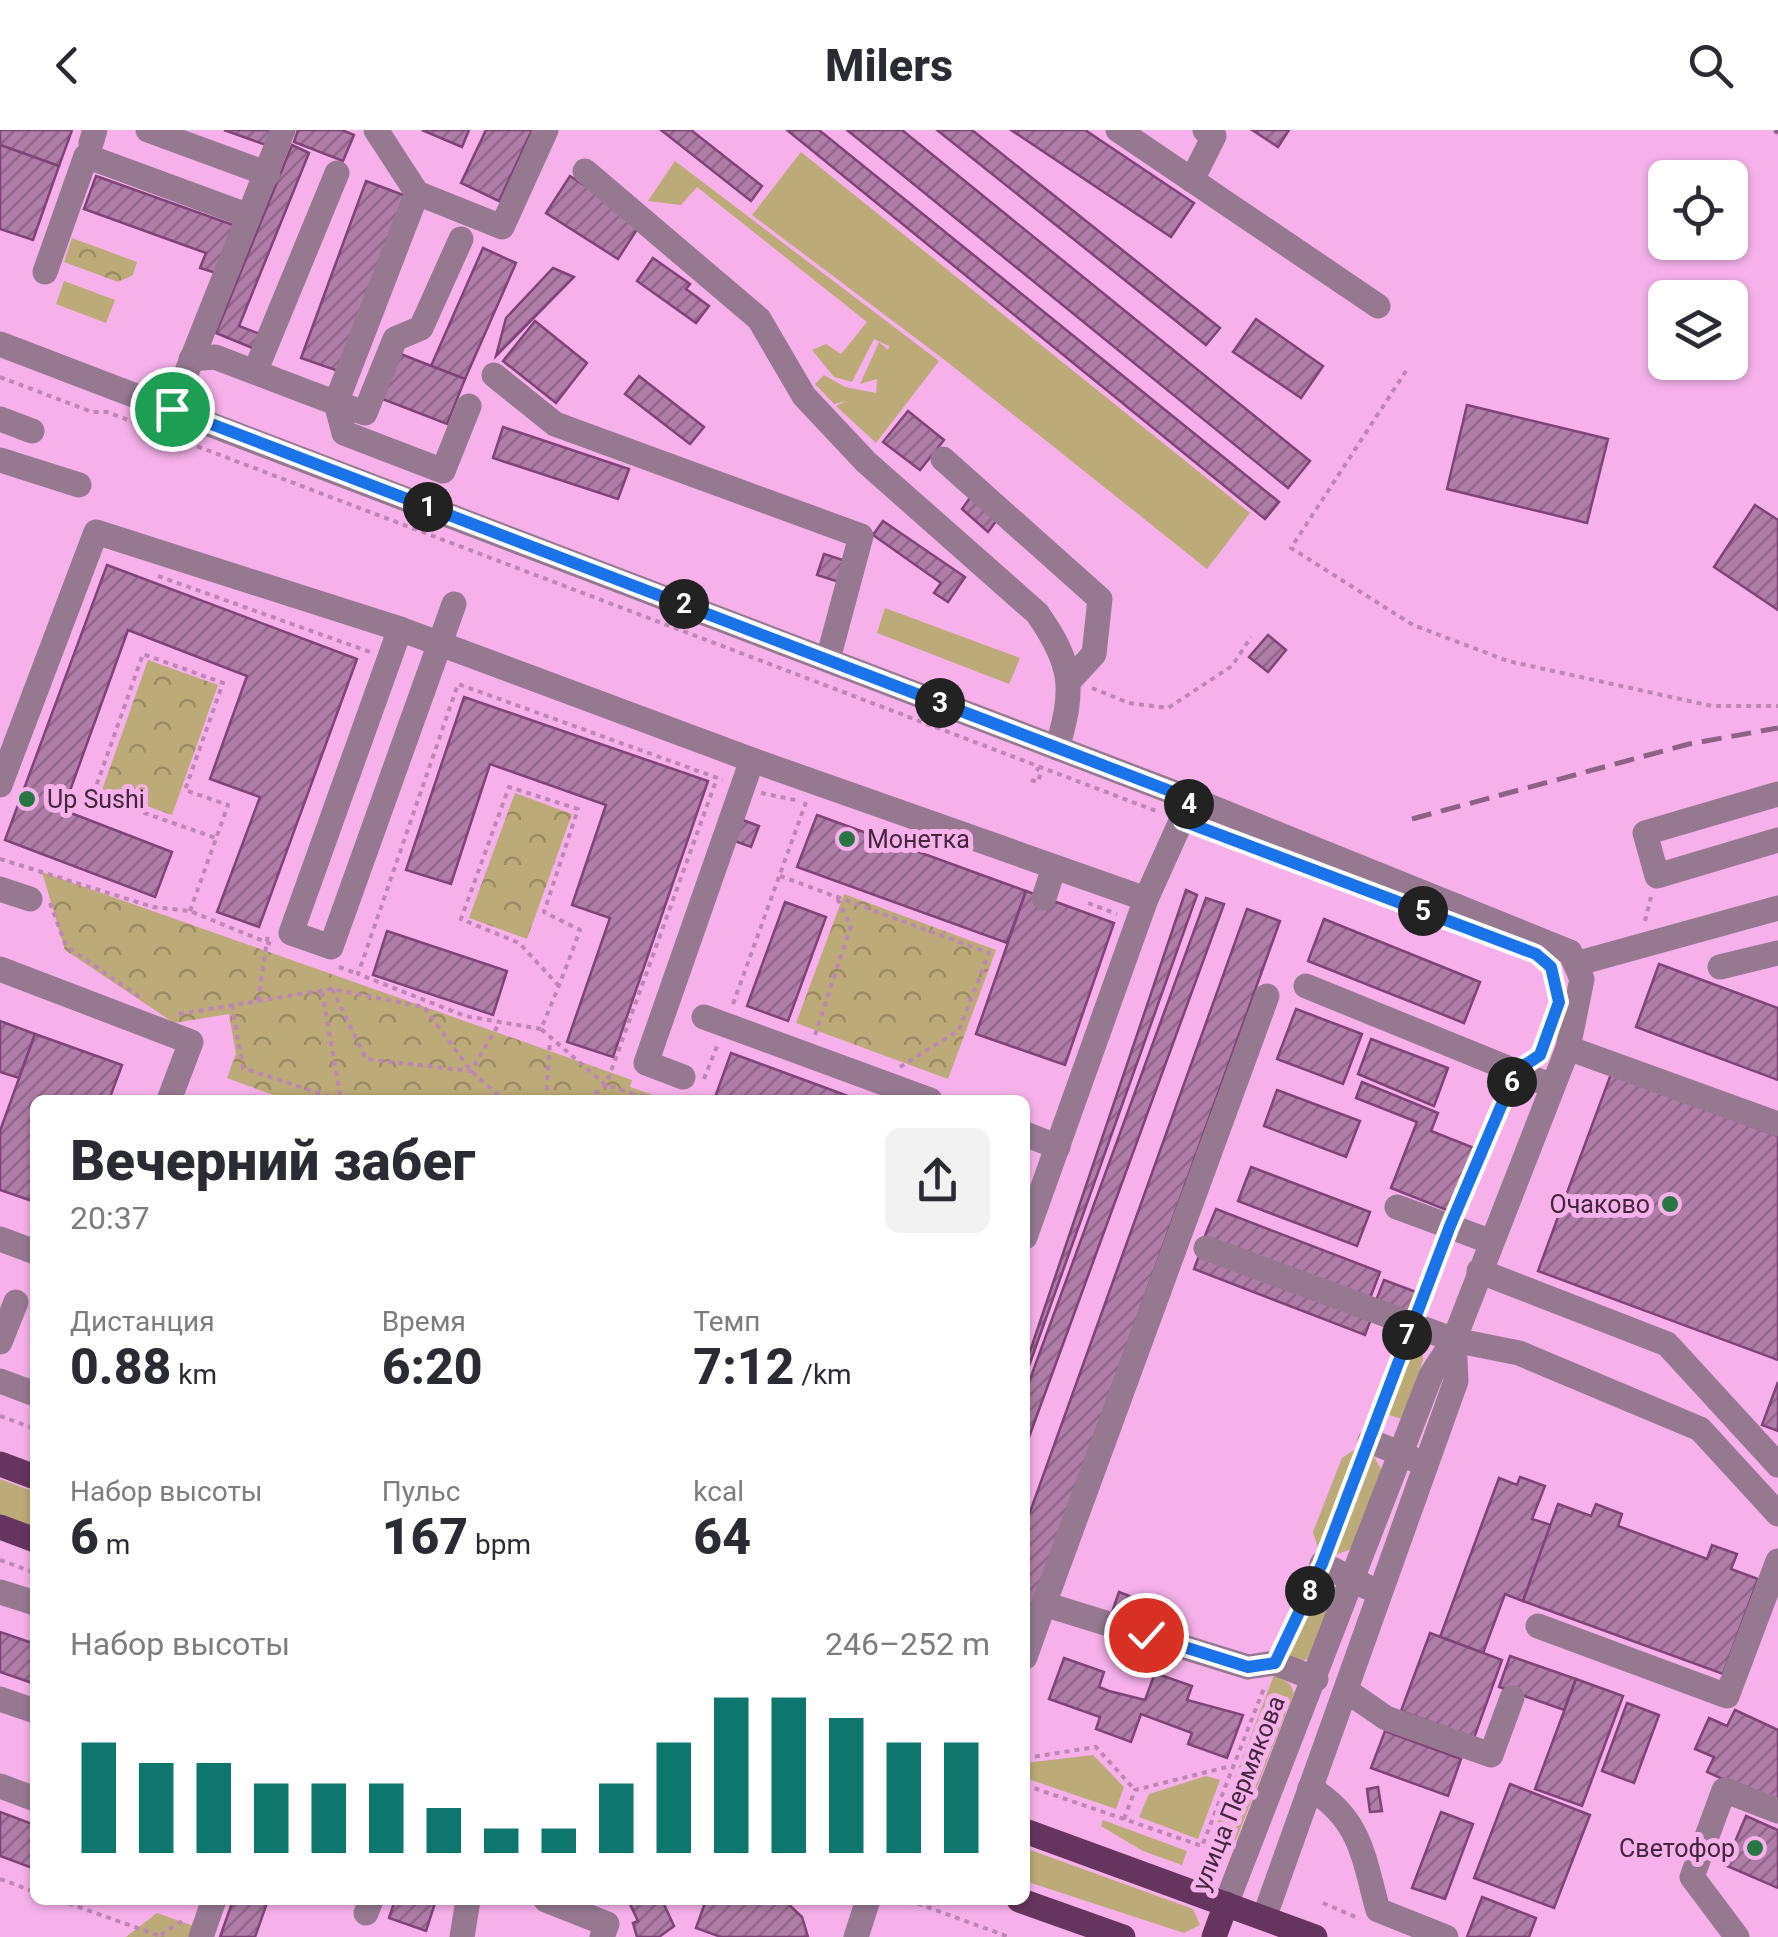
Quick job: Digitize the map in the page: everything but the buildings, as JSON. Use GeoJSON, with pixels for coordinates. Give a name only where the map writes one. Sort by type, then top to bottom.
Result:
{"type":"FeatureCollection","features":[{"type":"Feature","properties":{"kind":"main road"},"geometry":{"type":"LineString","coordinates":[[0,1464],[30,1474]]}},
{"type":"Feature","properties":{"kind":"main road"},"geometry":{"type":"LineString","coordinates":[[0,1527],[30,1538]]}},
{"type":"Feature","properties":{"kind":"main road"},"geometry":{"type":"LineString","coordinates":[[1030,1833],[1226,1904],[1260,1927],[1315,1937]]}},
{"type":"Feature","properties":{"kind":"main road"},"geometry":{"type":"LineString","coordinates":[[1030,1904],[1123,1937]]}},
{"type":"Feature","properties":{"kind":"main road","name":"улица Пермякова"},"geometry":{"type":"LineString","coordinates":[[1214,1937],[1226,1904]]}},
{"type":"Feature","properties":{"kind":"street"},"geometry":{"type":"LineString","coordinates":[[148,130],[268,174]]}},
{"type":"Feature","properties":{"kind":"street"},"geometry":{"type":"LineString","coordinates":[[172,409],[284,130]]}},
{"type":"Feature","properties":{"kind":"street"},"geometry":{"type":"LineString","coordinates":[[376,130],[417,194],[502,228],[546,130]]}},
{"type":"Feature","properties":{"kind":"street"},"geometry":{"type":"LineString","coordinates":[[1118,130],[1378,306]]}},
{"type":"Feature","properties":{"kind":"street"},"geometry":{"type":"LineString","coordinates":[[1192,180],[1214,136],[1205,130]]}},
{"type":"Feature","properties":{"kind":"street"},"geometry":{"type":"LineString","coordinates":[[45,272],[86,156],[249,216]]}},
{"type":"Feature","properties":{"kind":"street"},"geometry":{"type":"LineString","coordinates":[[585,171],[759,319],[804,396],[866,462],[1037,613],[1058,643],[1070,680],[1057,748]]}},
{"type":"Feature","properties":{"kind":"street"},"geometry":{"type":"LineString","coordinates":[[255,372],[337,173]]}},
{"type":"Feature","properties":{"kind":"street"},"geometry":{"type":"LineString","coordinates":[[417,194],[336,403],[344,433],[443,471],[469,406]]}},
{"type":"Feature","properties":{"kind":"street"},"geometry":{"type":"LineString","coordinates":[[191,359],[215,356],[366,413],[395,340],[422,328],[461,238]]}},
{"type":"Feature","properties":{"kind":"street"},"geometry":{"type":"LineString","coordinates":[[0,344],[1057,748],[1187,810],[1546,940],[1570,952],[1579,963],[1778,908]]}},
{"type":"Feature","properties":{"kind":"street"},"geometry":{"type":"LineString","coordinates":[[494,374],[554,424],[861,536],[828,659]]}},
{"type":"Feature","properties":{"kind":"street"},"geometry":{"type":"LineString","coordinates":[[0,419],[32,431]]}},
{"type":"Feature","properties":{"kind":"street"},"geometry":{"type":"LineString","coordinates":[[943,459],[1100,599],[1094,654],[1070,680]]}},
{"type":"Feature","properties":{"kind":"street"},"geometry":{"type":"LineString","coordinates":[[0,460],[79,486]]}},
{"type":"Feature","properties":{"kind":"street"},"geometry":{"type":"LineString","coordinates":[[0,785],[96,532],[400,629],[1054,867],[1137,908]]}},
{"type":"Feature","properties":{"kind":"street"},"geometry":{"type":"LineString","coordinates":[[400,629],[291,933],[331,948],[454,604]]}},
{"type":"Feature","properties":{"kind":"street"},"geometry":{"type":"LineString","coordinates":[[693,1081],[646,1063],[752,760]]}},
{"type":"Feature","properties":{"kind":"street"},"geometry":{"type":"LineString","coordinates":[[1778,794],[1645,833],[1657,876],[1778,840]]}},
{"type":"Feature","properties":{"kind":"street"},"geometry":{"type":"LineString","coordinates":[[1030,1223],[1137,908],[1187,810]]}},
{"type":"Feature","properties":{"kind":"street"},"geometry":{"type":"LineString","coordinates":[[1044,898],[1054,867]]}},
{"type":"Feature","properties":{"kind":"street"},"geometry":{"type":"LineString","coordinates":[[0,888],[41,895]]}},
{"type":"Feature","properties":{"kind":"street"},"geometry":{"type":"LineString","coordinates":[[1720,967],[1778,953]]}},
{"type":"Feature","properties":{"kind":"street","name":"улица Пермякова"},"geometry":{"type":"LineString","coordinates":[[1226,1904],[1354,1582],[1431,1375],[1454,1340],[1568,1048],[1582,979],[1579,963]]}},
{"type":"Feature","properties":{"kind":"street"},"geometry":{"type":"LineString","coordinates":[[0,969],[191,1042],[171,1095]]}},
{"type":"Feature","properties":{"kind":"street"},"geometry":{"type":"LineString","coordinates":[[1306,986],[1552,1086]]}},
{"type":"Feature","properties":{"kind":"street"},"geometry":{"type":"LineString","coordinates":[[1030,1644],[1267,996]]}},
{"type":"Feature","properties":{"kind":"street"},"geometry":{"type":"LineString","coordinates":[[715,1021],[916,1095]]}},
{"type":"Feature","properties":{"kind":"street"},"geometry":{"type":"LineString","coordinates":[[1568,1048],[1778,1124]]}},
{"type":"Feature","properties":{"kind":"street"},"geometry":{"type":"LineString","coordinates":[[1030,1136],[1058,1146]]}},
{"type":"Feature","properties":{"kind":"street"},"geometry":{"type":"LineString","coordinates":[[1398,1206],[1490,1241]]}},
{"type":"Feature","properties":{"kind":"street"},"geometry":{"type":"LineString","coordinates":[[0,1240],[30,1250]]}},
{"type":"Feature","properties":{"kind":"street"},"geometry":{"type":"LineString","coordinates":[[1206,1248],[1454,1340],[1519,1353],[1700,1429],[1778,1514]]}},
{"type":"Feature","properties":{"kind":"street"},"geometry":{"type":"LineString","coordinates":[[1479,1271],[1667,1344],[1778,1465]]}},
{"type":"Feature","properties":{"kind":"street"},"geometry":{"type":"LineString","coordinates":[[0,1342],[16,1302]]}},
{"type":"Feature","properties":{"kind":"street","name":"улица Пермякова"},"geometry":{"type":"LineString","coordinates":[[1260,1927],[1456,1381],[1454,1340]]}},
{"type":"Feature","properties":{"kind":"street"},"geometry":{"type":"LineString","coordinates":[[0,1380],[30,1392]]}},
{"type":"Feature","properties":{"kind":"street"},"geometry":{"type":"LineString","coordinates":[[1370,1441],[1403,1452],[1426,1468]]}},
{"type":"Feature","properties":{"kind":"street"},"geometry":{"type":"LineString","coordinates":[[1538,1626],[1727,1696],[1778,1560]]}},
{"type":"Feature","properties":{"kind":"street"},"geometry":{"type":"LineString","coordinates":[[1322,1564],[1382,1592]]}},
{"type":"Feature","properties":{"kind":"street"},"geometry":{"type":"LineString","coordinates":[[0,1592],[30,1601]]}},
{"type":"Feature","properties":{"kind":"street"},"geometry":{"type":"LineString","coordinates":[[1044,1604],[1248,1667],[1275,1663],[1316,1679]]}},
{"type":"Feature","properties":{"kind":"street"},"geometry":{"type":"LineString","coordinates":[[1347,1691],[1386,1718],[1492,1755],[1512,1698]]}},
{"type":"Feature","properties":{"kind":"street"},"geometry":{"type":"LineString","coordinates":[[0,1698],[30,1709]]}},
{"type":"Feature","properties":{"kind":"street"},"geometry":{"type":"LineString","coordinates":[[0,1786],[30,1797]]}},
{"type":"Feature","properties":{"kind":"street"},"geometry":{"type":"LineString","coordinates":[[1310,1788],[1337,1804],[1355,1830],[1378,1910],[1446,1937]]}},
{"type":"Feature","properties":{"kind":"street"},"geometry":{"type":"LineString","coordinates":[[1737,1937],[1692,1877],[1724,1790],[1778,1812]]}},
{"type":"Feature","properties":{"kind":"street"},"geometry":{"type":"LineString","coordinates":[[196,1926],[211,1905]]}},
{"type":"Feature","properties":{"kind":"street"},"geometry":{"type":"LineString","coordinates":[[462,1937],[467,1905]]}},
{"type":"Feature","properties":{"kind":"street"},"geometry":{"type":"LineString","coordinates":[[559,1905],[608,1924],[602,1937]]}},
{"type":"Feature","properties":{"kind":"street"},"geometry":{"type":"LineString","coordinates":[[856,1937],[866,1905]]}},
{"type":"Feature","properties":{"kind":"path"},"geometry":{"type":"LineString","coordinates":[[1406,371],[1291,548],[1413,625],[1508,661],[1712,706],[1778,706]]}},
{"type":"Feature","properties":{"kind":"path"},"geometry":{"type":"LineString","coordinates":[[0,378],[122,418],[1036,766],[1187,810]]}},
{"type":"Feature","properties":{"kind":"path"},"geometry":{"type":"LineString","coordinates":[[152,574],[370,650],[364,669]]}},
{"type":"Feature","properties":{"kind":"path"},"geometry":{"type":"LineString","coordinates":[[1070,680],[1130,703],[1168,708],[1232,666],[1251,637]]}},
{"type":"Feature","properties":{"kind":"path"},"geometry":{"type":"LineString","coordinates":[[190,911],[228,806],[185,790],[223,682],[142,654],[93,795],[216,838]]}},
{"type":"Feature","properties":{"kind":"path"},"geometry":{"type":"LineString","coordinates":[[358,974],[458,684],[717,778],[782,800],[806,802],[780,876],[715,1021],[693,1081]]}},
{"type":"Feature","properties":{"kind":"path"},"geometry":{"type":"LineString","coordinates":[[1035,781],[1041,772],[1036,766]]}},
{"type":"Feature","properties":{"kind":"path"},"geometry":{"type":"LineString","coordinates":[[594,1095],[606,1086],[717,778]]}},
{"type":"Feature","properties":{"kind":"path"},"geometry":{"type":"LineString","coordinates":[[541,1030],[559,986],[580,930],[544,912],[578,808],[509,787],[461,919],[518,943],[559,986]]}},
{"type":"Feature","properties":{"kind":"path"},"geometry":{"type":"LineString","coordinates":[[0,858],[153,907],[190,911],[284,949]]}},
{"type":"Feature","properties":{"kind":"path"},"geometry":{"type":"LineString","coordinates":[[38,871],[41,895],[66,946],[153,1006]]}},
{"type":"Feature","properties":{"kind":"path"},"geometry":{"type":"LineString","coordinates":[[780,876],[989,953],[959,1030],[902,1066],[859,1074]]}},
{"type":"Feature","properties":{"kind":"path"},"geometry":{"type":"LineString","coordinates":[[1642,931],[1657,876]]}},
{"type":"Feature","properties":{"kind":"path"},"geometry":{"type":"LineString","coordinates":[[814,1040],[851,926],[836,896]]}},
{"type":"Feature","properties":{"kind":"path"},"geometry":{"type":"LineString","coordinates":[[1080,900],[1137,908]]}},
{"type":"Feature","properties":{"kind":"path"},"geometry":{"type":"LineString","coordinates":[[258,1001],[265,942],[272,924]]}},
{"type":"Feature","properties":{"kind":"path"},"geometry":{"type":"LineString","coordinates":[[1536,954],[1551,967],[1559,1002]]}},
{"type":"Feature","properties":{"kind":"path"},"geometry":{"type":"LineString","coordinates":[[340,967],[465,1016],[541,1030],[606,1086],[637,1095]]}},
{"type":"Feature","properties":{"kind":"path"},"geometry":{"type":"LineString","coordinates":[[332,989],[366,1059],[472,1071]]}},
{"type":"Feature","properties":{"kind":"path"},"geometry":{"type":"LineString","coordinates":[[168,1016],[332,989],[424,1007],[472,1071],[498,1095]]}},
{"type":"Feature","properties":{"kind":"path"},"geometry":{"type":"LineString","coordinates":[[322,990],[339,1095]]}},
{"type":"Feature","properties":{"kind":"path"},"geometry":{"type":"LineString","coordinates":[[232,1005],[243,1068],[325,1095]]}},
{"type":"Feature","properties":{"kind":"path"},"geometry":{"type":"LineString","coordinates":[[472,1071],[500,1022]]}},
{"type":"Feature","properties":{"kind":"path"},"geometry":{"type":"LineString","coordinates":[[546,1095],[550,1037]]}},
{"type":"Feature","properties":{"kind":"path"},"geometry":{"type":"LineString","coordinates":[[1030,1787],[1202,1846],[1275,1663],[1322,1564],[1411,1325],[1516,1071]]}},
{"type":"Feature","properties":{"kind":"path"},"geometry":{"type":"LineString","coordinates":[[0,1416],[30,1427]]}},
{"type":"Feature","properties":{"kind":"path"},"geometry":{"type":"LineString","coordinates":[[0,1560],[30,1571]]}},
{"type":"Feature","properties":{"kind":"path"},"geometry":{"type":"LineString","coordinates":[[1030,1757],[1096,1747],[1135,1790]]}},
{"type":"Feature","properties":{"kind":"path"},"geometry":{"type":"LineString","coordinates":[[1135,1790],[1234,1765]]}},
{"type":"Feature","properties":{"kind":"path"},"geometry":{"type":"LineString","coordinates":[[1124,1819],[1135,1790]]}},
{"type":"Feature","properties":{"kind":"path"},"geometry":{"type":"LineString","coordinates":[[0,1879],[30,1890]]}},
{"type":"Feature","properties":{"kind":"path"},"geometry":{"type":"LineString","coordinates":[[72,1905],[159,1936],[196,1926]]}},
{"type":"Feature","properties":{"kind":"path"},"geometry":{"type":"LineString","coordinates":[[922,1905],[1009,1937]]}},
{"type":"Feature","properties":{"kind":"green space"},"geometry":{"type":"Polygon","coordinates":[[[801,152],[1250,513],[1207,569],[946,361],[752,215],[801,152]]]}},
{"type":"Feature","properties":{"kind":"green space"},"geometry":{"type":"Polygon","coordinates":[[[675,161],[939,361],[876,443],[836,406],[846,401],[834,404],[815,384],[824,375],[845,387],[876,393],[877,379],[860,384],[879,342],[888,350],[889,346],[874,339],[852,382],[834,377],[812,350],[826,344],[841,354],[867,322],[697,187],[681,205],[648,201],[675,161]]]}},
{"type":"Feature","properties":{"kind":"green space"},"geometry":{"type":"Polygon","coordinates":[[[72,238],[137,262],[133,275],[118,282],[64,262],[72,238]]]}},
{"type":"Feature","properties":{"kind":"green space"},"geometry":{"type":"Polygon","coordinates":[[[64,281],[115,300],[106,323],[56,304],[64,281]]]}},
{"type":"Feature","properties":{"kind":"green space"},"geometry":{"type":"Polygon","coordinates":[[[885,608],[1020,658],[1009,684],[877,633],[885,608]]]}},
{"type":"Feature","properties":{"kind":"green space"},"geometry":{"type":"Polygon","coordinates":[[[148,660],[218,685],[172,815],[102,790],[148,660]]]}},
{"type":"Feature","properties":{"kind":"green space"},"geometry":{"type":"Polygon","coordinates":[[[515,793],[572,814],[527,939],[469,918],[515,793]]]}},
{"type":"Feature","properties":{"kind":"green space"},"geometry":{"type":"Polygon","coordinates":[[[42,872],[632,1080],[630,1087],[653,1095],[273,1095],[227,1078],[236,1054],[229,1014],[174,1023],[65,950],[42,872]]]}},
{"type":"Feature","properties":{"kind":"green space"},"geometry":{"type":"Polygon","coordinates":[[[844,894],[996,950],[948,1079],[796,1023],[844,894]]]}},
{"type":"Feature","properties":{"kind":"green space"},"geometry":{"type":"Polygon","coordinates":[[[1414,1341],[1423,1351],[1423,1360],[1402,1419],[1386,1414],[1414,1341]]]}},
{"type":"Feature","properties":{"kind":"green space"},"geometry":{"type":"Polygon","coordinates":[[[1354,1450],[1361,1451],[1320,1555],[1313,1532],[1342,1458],[1354,1450]]]}},
{"type":"Feature","properties":{"kind":"green space"},"geometry":{"type":"Polygon","coordinates":[[[1371,1452],[1383,1472],[1354,1548],[1330,1557],[1371,1452]]]}},
{"type":"Feature","properties":{"kind":"green space"},"geometry":{"type":"Polygon","coordinates":[[[0,1479],[30,1490],[30,1528],[0,1517],[0,1479]]]}},
{"type":"Feature","properties":{"kind":"green space"},"geometry":{"type":"Polygon","coordinates":[[[1322,1575],[1333,1595],[1308,1658],[1300,1663],[1282,1658],[1322,1575]]]}},
{"type":"Feature","properties":{"kind":"green space"},"geometry":{"type":"Polygon","coordinates":[[[1274,1675],[1290,1684],[1294,1693],[1236,1840],[1222,1848],[1210,1843],[1274,1675]]]}},
{"type":"Feature","properties":{"kind":"green space"},"geometry":{"type":"Polygon","coordinates":[[[1093,1755],[1124,1787],[1116,1809],[1030,1780],[1030,1762],[1093,1755]]]}},
{"type":"Feature","properties":{"kind":"green space"},"geometry":{"type":"Polygon","coordinates":[[[1206,1776],[1220,1780],[1198,1839],[1139,1817],[1149,1794],[1206,1776]]]}},
{"type":"Feature","properties":{"kind":"green space"},"geometry":{"type":"Polygon","coordinates":[[[1103,1820],[1187,1851],[1182,1865],[1143,1851],[1101,1826],[1103,1820]]]}},
{"type":"Feature","properties":{"kind":"green space"},"geometry":{"type":"Polygon","coordinates":[[[1030,1850],[1193,1909],[1200,1925],[1184,1933],[1030,1883],[1030,1850]]]}},
{"type":"Feature","properties":{"kind":"green space"},"geometry":{"type":"Polygon","coordinates":[[[157,1913],[194,1926],[190,1937],[126,1937],[157,1913]]]}},
{"type":"Feature","properties":{"kind":"railway"},"geometry":{"type":"LineString","coordinates":[[1775,130],[1778,133]]}},
{"type":"Feature","properties":{"kind":"railway"},"geometry":{"type":"LineString","coordinates":[[1412,819],[1689,744],[1778,728]]}},
{"type":"Feature","properties":{"kind":"place","name":"Up Sushi"},"geometry":{"type":"Point","coordinates":[27,799]}},
{"type":"Feature","properties":{"kind":"place","name":"Монетка"},"geometry":{"type":"Point","coordinates":[847,839]}},
{"type":"Feature","properties":{"kind":"place","name":"Очаково"},"geometry":{"type":"Point","coordinates":[1670,1204]}},
{"type":"Feature","properties":{"kind":"place","name":"Светофор"},"geometry":{"type":"Point","coordinates":[1755,1848]}},
{"type":"Feature","properties":{"kind":"route"},"geometry":{"type":"LineString","coordinates":[[172,409],[1191,799],[1183,821],[1536,954],[1551,967],[1559,1002],[1540,1055],[1516,1071],[1411,1325],[1322,1564],[1275,1663],[1248,1667],[1146,1635]]}}]}
